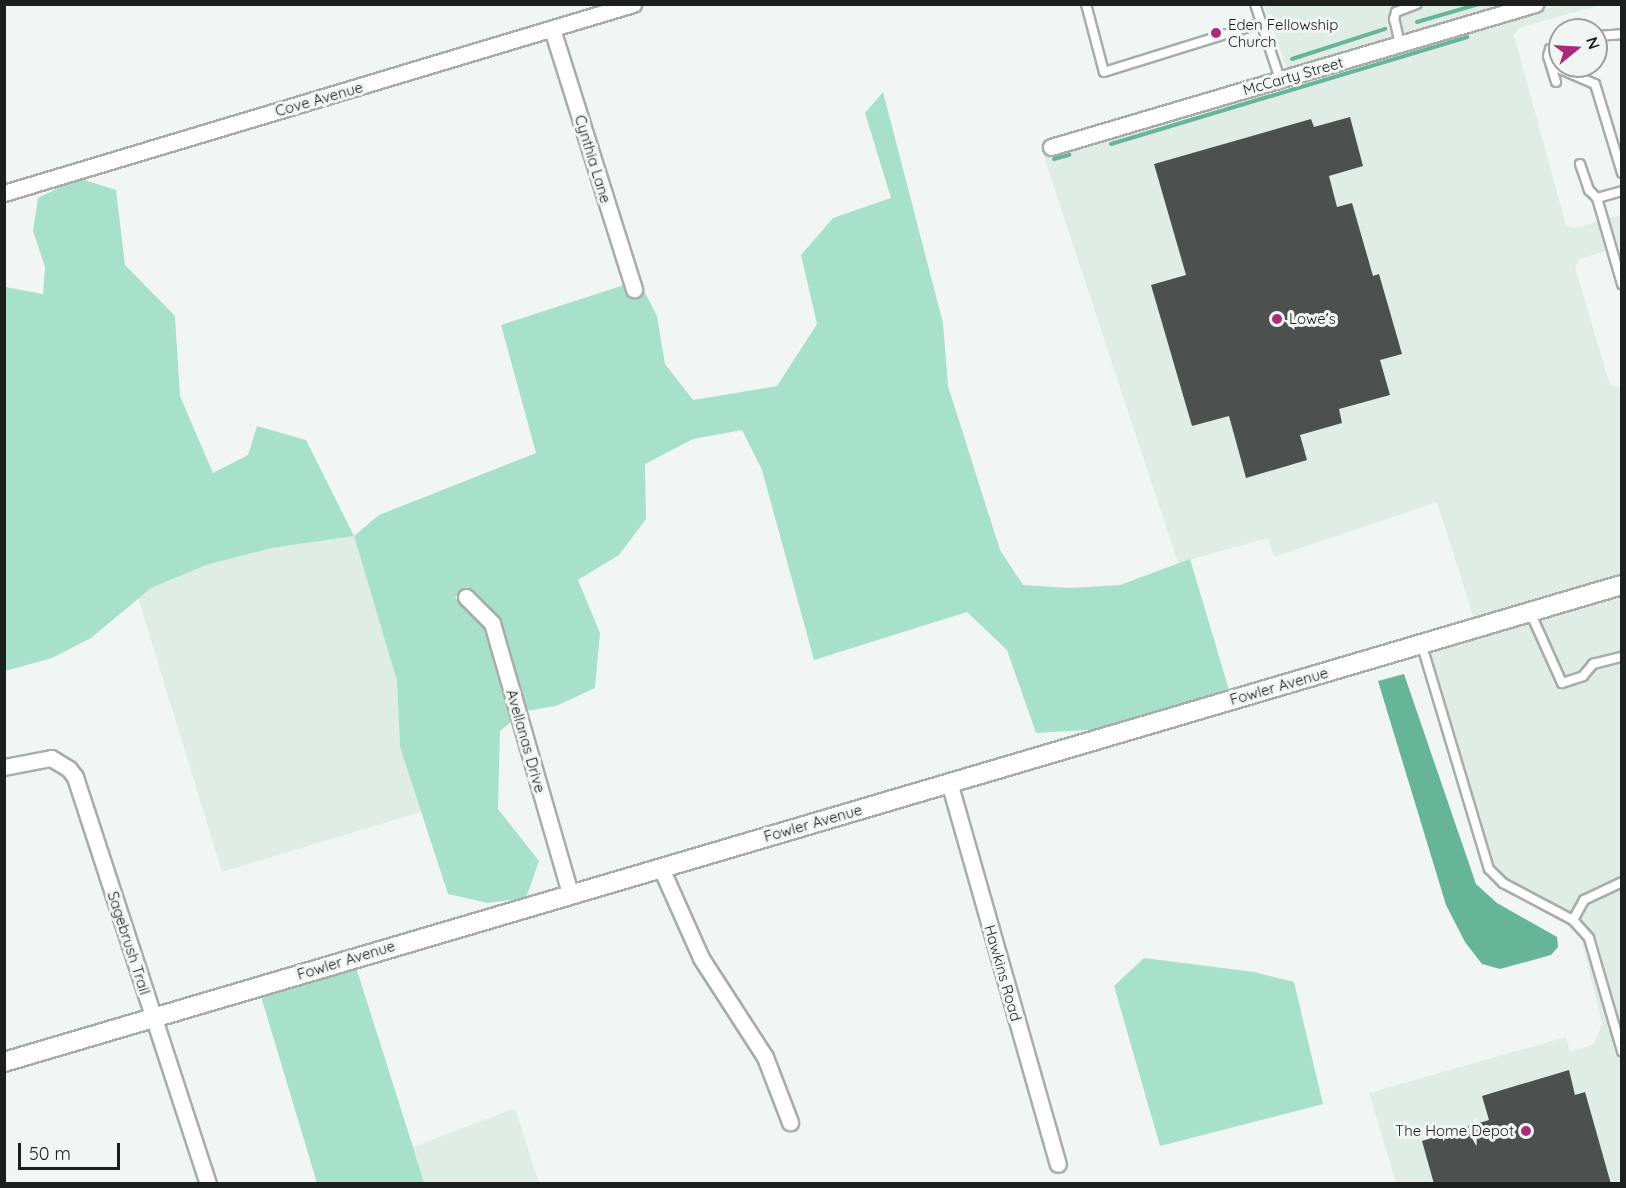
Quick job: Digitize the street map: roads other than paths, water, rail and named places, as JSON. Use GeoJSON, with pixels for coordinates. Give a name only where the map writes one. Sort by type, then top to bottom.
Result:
{"type":"FeatureCollection","features":[{"type":"Feature","properties":{"kind":"street","name":"Cove Avenue"},"geometry":{"type":"LineString","coordinates":[[4,193],[633,4]]}},
{"type":"Feature","properties":{"kind":"street","name":"McCarty Street"},"geometry":{"type":"LineString","coordinates":[[1051,147],[1535,4]]}},
{"type":"Feature","properties":{"kind":"street","name":"Cynthia Lane"},"geometry":{"type":"LineString","coordinates":[[552,29],[634,289]]}},
{"type":"Feature","properties":{"kind":"street","name":"Fowler Avenue"},"geometry":{"type":"LineString","coordinates":[[4,1062],[949,782],[1422,646],[1622,585]]}},
{"type":"Feature","properties":{"kind":"street","name":"Avellanas Drive"},"geometry":{"type":"LineString","coordinates":[[466,597],[492,623],[570,894]]}},
{"type":"Feature","properties":{"kind":"street","name":"Sagebrush Trail"},"geometry":{"type":"LineString","coordinates":[[4,767],[51,758],[69,769],[75,777],[208,1184]]}},
{"type":"Feature","properties":{"kind":"street","name":"Hawkins Road"},"geometry":{"type":"LineString","coordinates":[[949,782],[1058,1164]]}},
{"type":"Feature","properties":{"kind":"street"},"geometry":{"type":"LineString","coordinates":[[661,868],[701,957],[765,1057],[790,1122]]}},
{"type":"Feature","properties":{"kind":"lane"},"geometry":{"type":"LineString","coordinates":[[1086,4],[1104,72],[1262,23]]}},
{"type":"Feature","properties":{"kind":"lane"},"geometry":{"type":"LineString","coordinates":[[1255,4],[1280,79]]}},
{"type":"Feature","properties":{"kind":"lane"},"geometry":{"type":"LineString","coordinates":[[1400,44],[1394,18],[1396,12],[1417,4]]}},
{"type":"Feature","properties":{"kind":"lane"},"geometry":{"type":"LineString","coordinates":[[1555,78],[1556,82]]}},
{"type":"Feature","properties":{"kind":"lane"},"geometry":{"type":"LineString","coordinates":[[1581,78],[1595,84],[1622,173]]}},
{"type":"Feature","properties":{"kind":"lane"},"geometry":{"type":"LineString","coordinates":[[1580,164],[1589,190],[1597,198],[1618,261],[1622,284]]}},
{"type":"Feature","properties":{"kind":"lane"},"geometry":{"type":"LineString","coordinates":[[1597,198],[1622,191]]}},
{"type":"Feature","properties":{"kind":"lane"},"geometry":{"type":"LineString","coordinates":[[1530,612],[1562,683],[1583,676],[1593,664],[1622,657]]}},
{"type":"Feature","properties":{"kind":"lane"},"geometry":{"type":"LineString","coordinates":[[1422,646],[1489,869],[1503,883],[1573,920],[1588,938],[1622,1051]]}},
{"type":"Feature","properties":{"kind":"lane"},"geometry":{"type":"LineString","coordinates":[[1573,920],[1584,900],[1622,882]]}},
{"type":"Feature","properties":{"kind":"waterway"},"geometry":{"type":"LineString","coordinates":[[1417,22],[1479,4]]}},
{"type":"Feature","properties":{"kind":"waterway"},"geometry":{"type":"LineString","coordinates":[[1292,59],[1385,29]]}},
{"type":"Feature","properties":{"kind":"waterway"},"geometry":{"type":"LineString","coordinates":[[1111,144],[1467,37]]}},
{"type":"Feature","properties":{"kind":"waterway"},"geometry":{"type":"LineString","coordinates":[[1054,159],[1069,155]]}},
{"type":"Feature","properties":{"kind":"place","name":"Eden Fellowship Church"},"geometry":{"type":"Point","coordinates":[1216,33]}},
{"type":"Feature","properties":{"kind":"place","name":"Lowe's"},"geometry":{"type":"Point","coordinates":[1277,319]}},
{"type":"Feature","properties":{"kind":"place","name":"The Home Depot"},"geometry":{"type":"Point","coordinates":[1526,1131]}}]}
